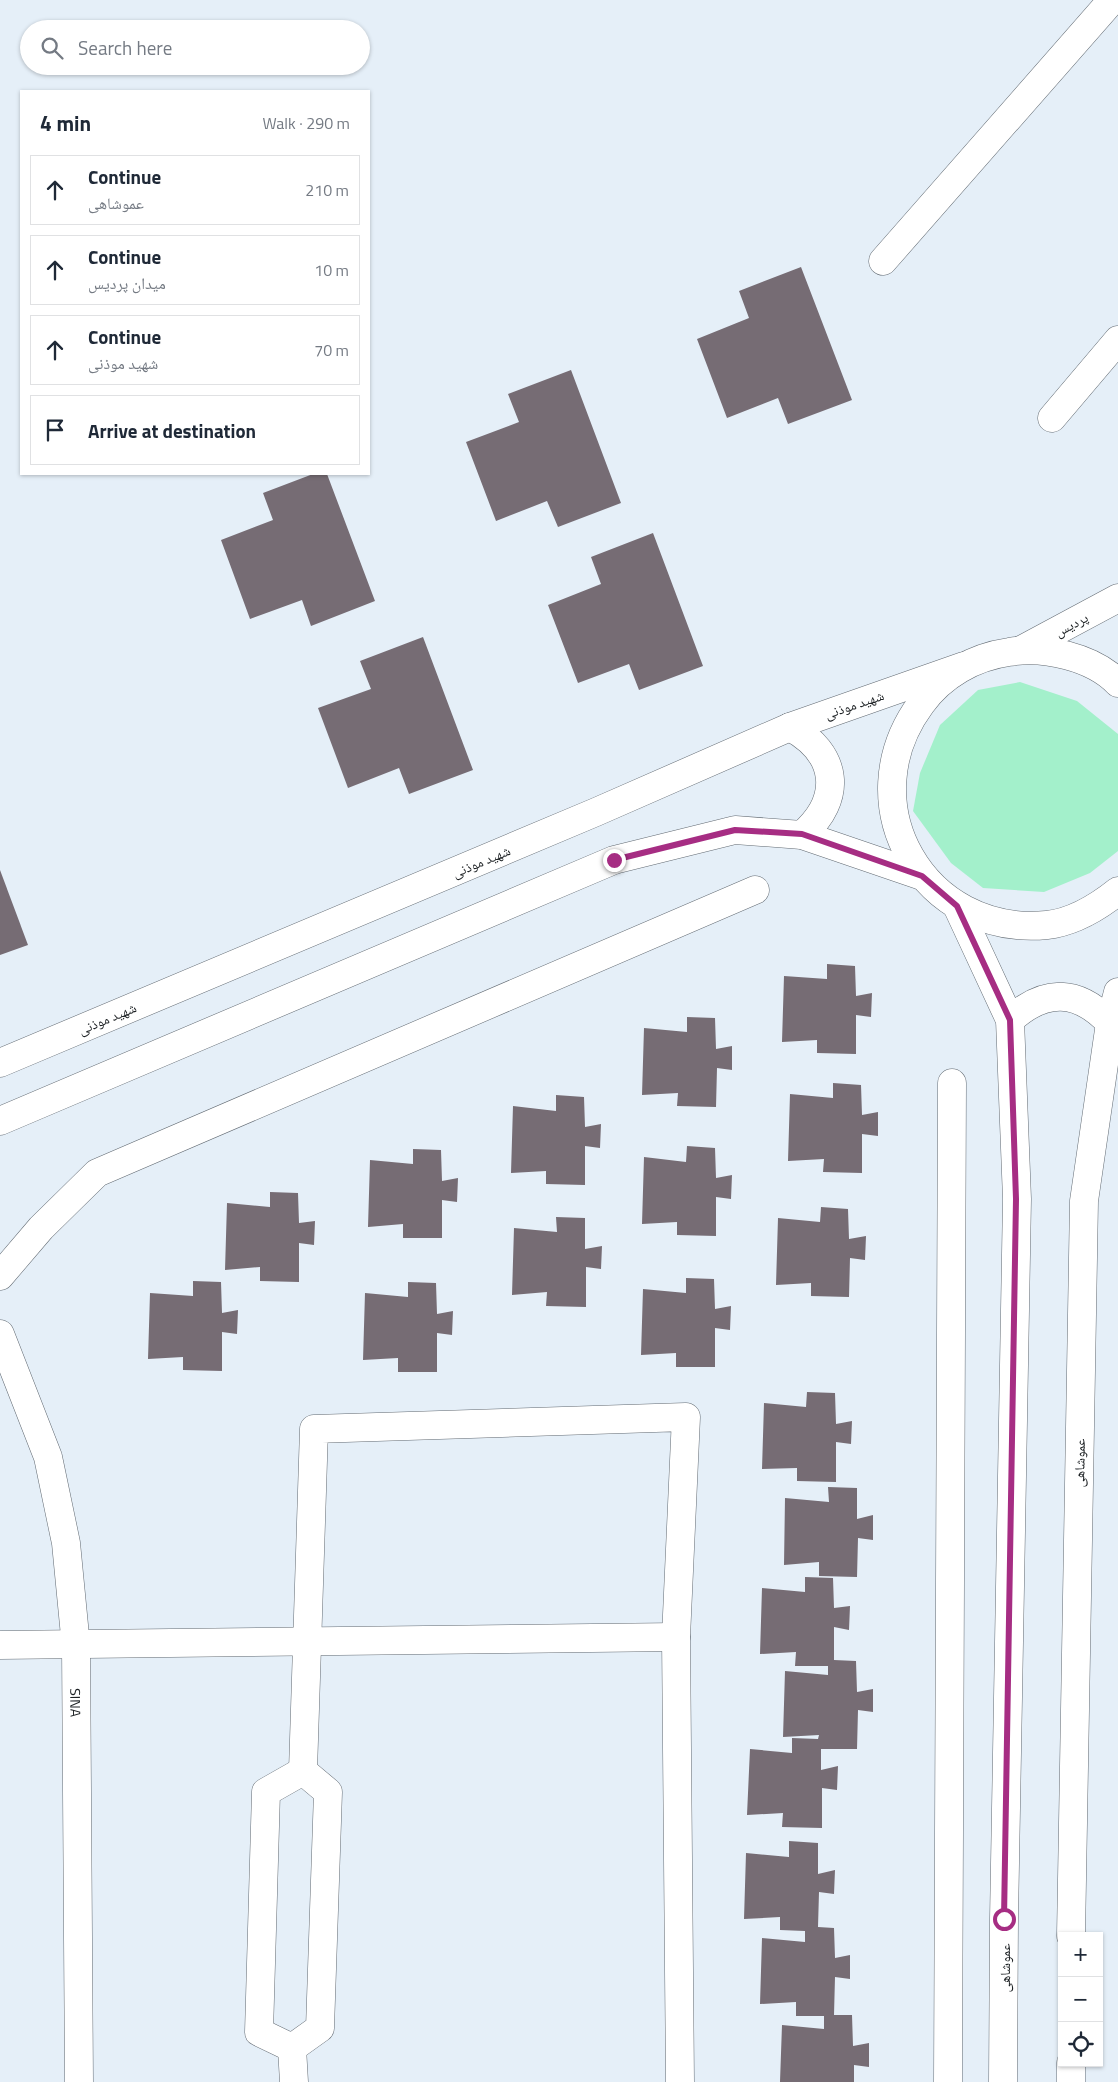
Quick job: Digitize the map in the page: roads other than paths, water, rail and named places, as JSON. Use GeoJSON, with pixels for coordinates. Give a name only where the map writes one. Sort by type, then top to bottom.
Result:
{"type":"FeatureCollection","features":[{"type":"Feature","properties":{"kind":"street"},"geometry":{"type":"LineString","coordinates":[[883,260],[1112,0]]}},
{"type":"Feature","properties":{"kind":"street"},"geometry":{"type":"LineString","coordinates":[[1052,418],[1118,340]]}},
{"type":"Feature","properties":{"kind":"street","name":"پردیس"},"geometry":{"type":"LineString","coordinates":[[1023,650],[1118,598]]}},
{"type":"Feature","properties":{"kind":"street"},"geometry":{"type":"LineString","coordinates":[[1118,683],[1111,676],[1069,655],[1023,650],[993,654],[964,666],[931,690],[907,723],[893,761],[892,801],[901,841],[922,876],[957,906],[1001,924],[1048,925],[1092,910],[1118,891]]}},
{"type":"Feature","properties":{"kind":"street","name":"شهید موذنی"},"geometry":{"type":"LineString","coordinates":[[0,1063],[596,812],[790,727],[964,666]]}},
{"type":"Feature","properties":{"kind":"street"},"geometry":{"type":"LineString","coordinates":[[790,727],[806,736],[820,750],[828,767],[830,786],[826,805],[817,822],[802,834]]}},
{"type":"Feature","properties":{"kind":"street"},"geometry":{"type":"LineString","coordinates":[[0,1121],[614,860],[735,830],[802,834],[922,876]]}},
{"type":"Feature","properties":{"kind":"street"},"geometry":{"type":"LineString","coordinates":[[0,1276],[41,1228],[97,1174],[756,890]]}},
{"type":"Feature","properties":{"kind":"street","name":"عموشاهی"},"geometry":{"type":"LineString","coordinates":[[957,906],[1010,1020],[1016,1199],[1004,1899],[1004,2082]]}},
{"type":"Feature","properties":{"kind":"street","name":"عموشاهی"},"geometry":{"type":"LineString","coordinates":[[1071,1932],[1084,1201],[1110,1023],[1118,992]]}},
{"type":"Feature","properties":{"kind":"street"},"geometry":{"type":"LineString","coordinates":[[1010,1020],[1024,1007],[1042,998],[1061,996],[1080,1000],[1097,1009],[1110,1023]]}},
{"type":"Feature","properties":{"kind":"street"},"geometry":{"type":"LineString","coordinates":[[948,2082],[952,1083]]}},
{"type":"Feature","properties":{"kind":"street","name":"SINA"},"geometry":{"type":"LineString","coordinates":[[0,1334],[48,1457],[66,1543],[76,1646],[80,2082]]}},
{"type":"Feature","properties":{"kind":"street"},"geometry":{"type":"LineString","coordinates":[[302,1771],[314,1429],[686,1417],[676,1637],[680,2082]]}},
{"type":"Feature","properties":{"kind":"street"},"geometry":{"type":"LineString","coordinates":[[0,1645],[76,1646],[676,1637]]}},
{"type":"Feature","properties":{"kind":"street"},"geometry":{"type":"LineString","coordinates":[[292,2048],[320,2028],[328,1792],[302,1771]]}},
{"type":"Feature","properties":{"kind":"street"},"geometry":{"type":"LineString","coordinates":[[292,2048],[259,2032],[266,1792],[302,1771]]}},
{"type":"Feature","properties":{"kind":"street"},"geometry":{"type":"LineString","coordinates":[[292,2048],[294,2082]]}},
{"type":"Feature","properties":{"kind":"street"},"geometry":{"type":"LineString","coordinates":[[1071,2067],[1071,2082]]}}]}
